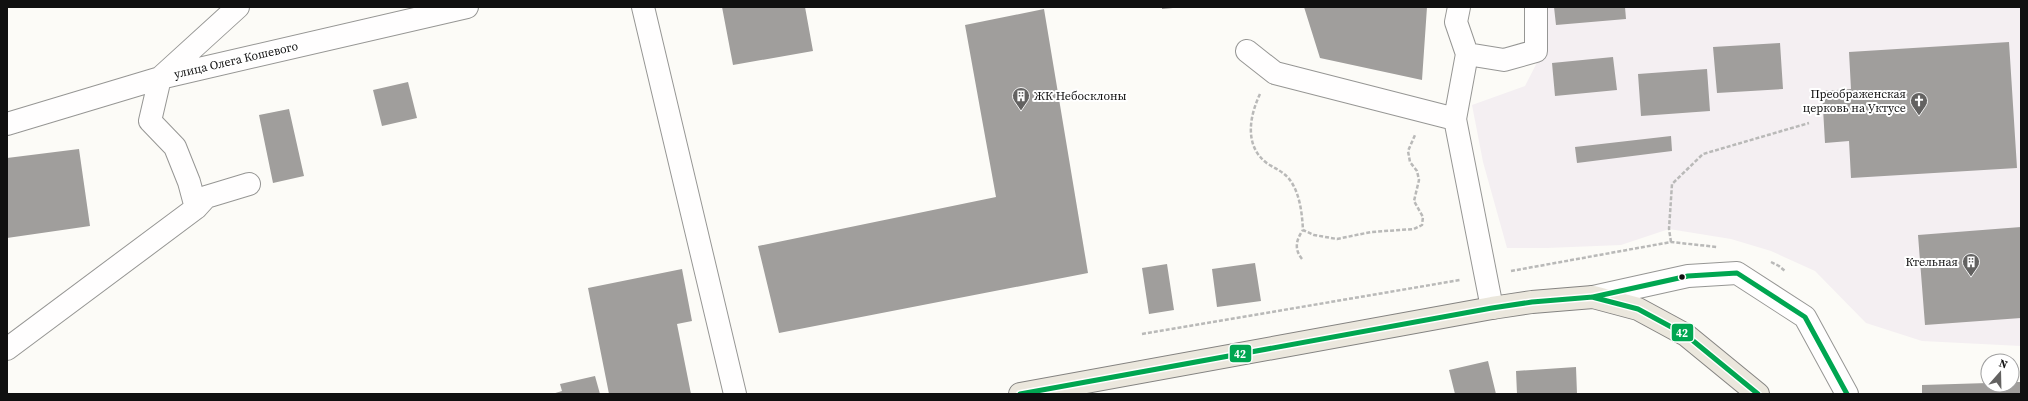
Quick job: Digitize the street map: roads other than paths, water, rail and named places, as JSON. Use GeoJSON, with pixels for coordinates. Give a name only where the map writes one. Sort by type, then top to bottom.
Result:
{"type":"FeatureCollection","features":[{"type":"Feature","properties":{"kind":"main road"},"geometry":{"type":"LineString","coordinates":[[1020,394],[1071,389],[1492,308],[1532,302],[1593,297],[1638,309],[1686,334],[1758,394]]}},
{"type":"Feature","properties":{"kind":"street"},"geometry":{"type":"LineString","coordinates":[[196,208],[189,182],[175,147],[150,121],[160,78],[238,7]]}},
{"type":"Feature","properties":{"kind":"street","name":"улица Олега Кошевого"},"geometry":{"type":"LineString","coordinates":[[7,124],[160,78],[467,7]]}},
{"type":"Feature","properties":{"kind":"street"},"geometry":{"type":"LineString","coordinates":[[643,7],[735,394]]}},
{"type":"Feature","properties":{"kind":"street"},"geometry":{"type":"LineString","coordinates":[[1459,7],[1456,22],[1467,54],[1455,119],[1492,308]]}},
{"type":"Feature","properties":{"kind":"street"},"geometry":{"type":"LineString","coordinates":[[1467,54],[1504,60],[1536,51],[1536,7]]}},
{"type":"Feature","properties":{"kind":"street"},"geometry":{"type":"LineString","coordinates":[[1247,51],[1275,73],[1455,119]]}},
{"type":"Feature","properties":{"kind":"street"},"geometry":{"type":"LineString","coordinates":[[7,349],[196,208],[206,197],[249,184]]}},
{"type":"Feature","properties":{"kind":"street"},"geometry":{"type":"LineString","coordinates":[[1593,297],[1688,276],[1737,273],[1805,317],[1847,394]]}},
{"type":"Feature","properties":{"kind":"place","name":"ЖК Небосклоны"},"geometry":{"type":"Point","coordinates":[1021,111]}},
{"type":"Feature","properties":{"kind":"place","name":"Преображенская церковь на Уктусе"},"geometry":{"type":"Point","coordinates":[1919,116]}},
{"type":"Feature","properties":{"kind":"place","name":"Ктельная"},"geometry":{"type":"Point","coordinates":[1971,277]}}]}
